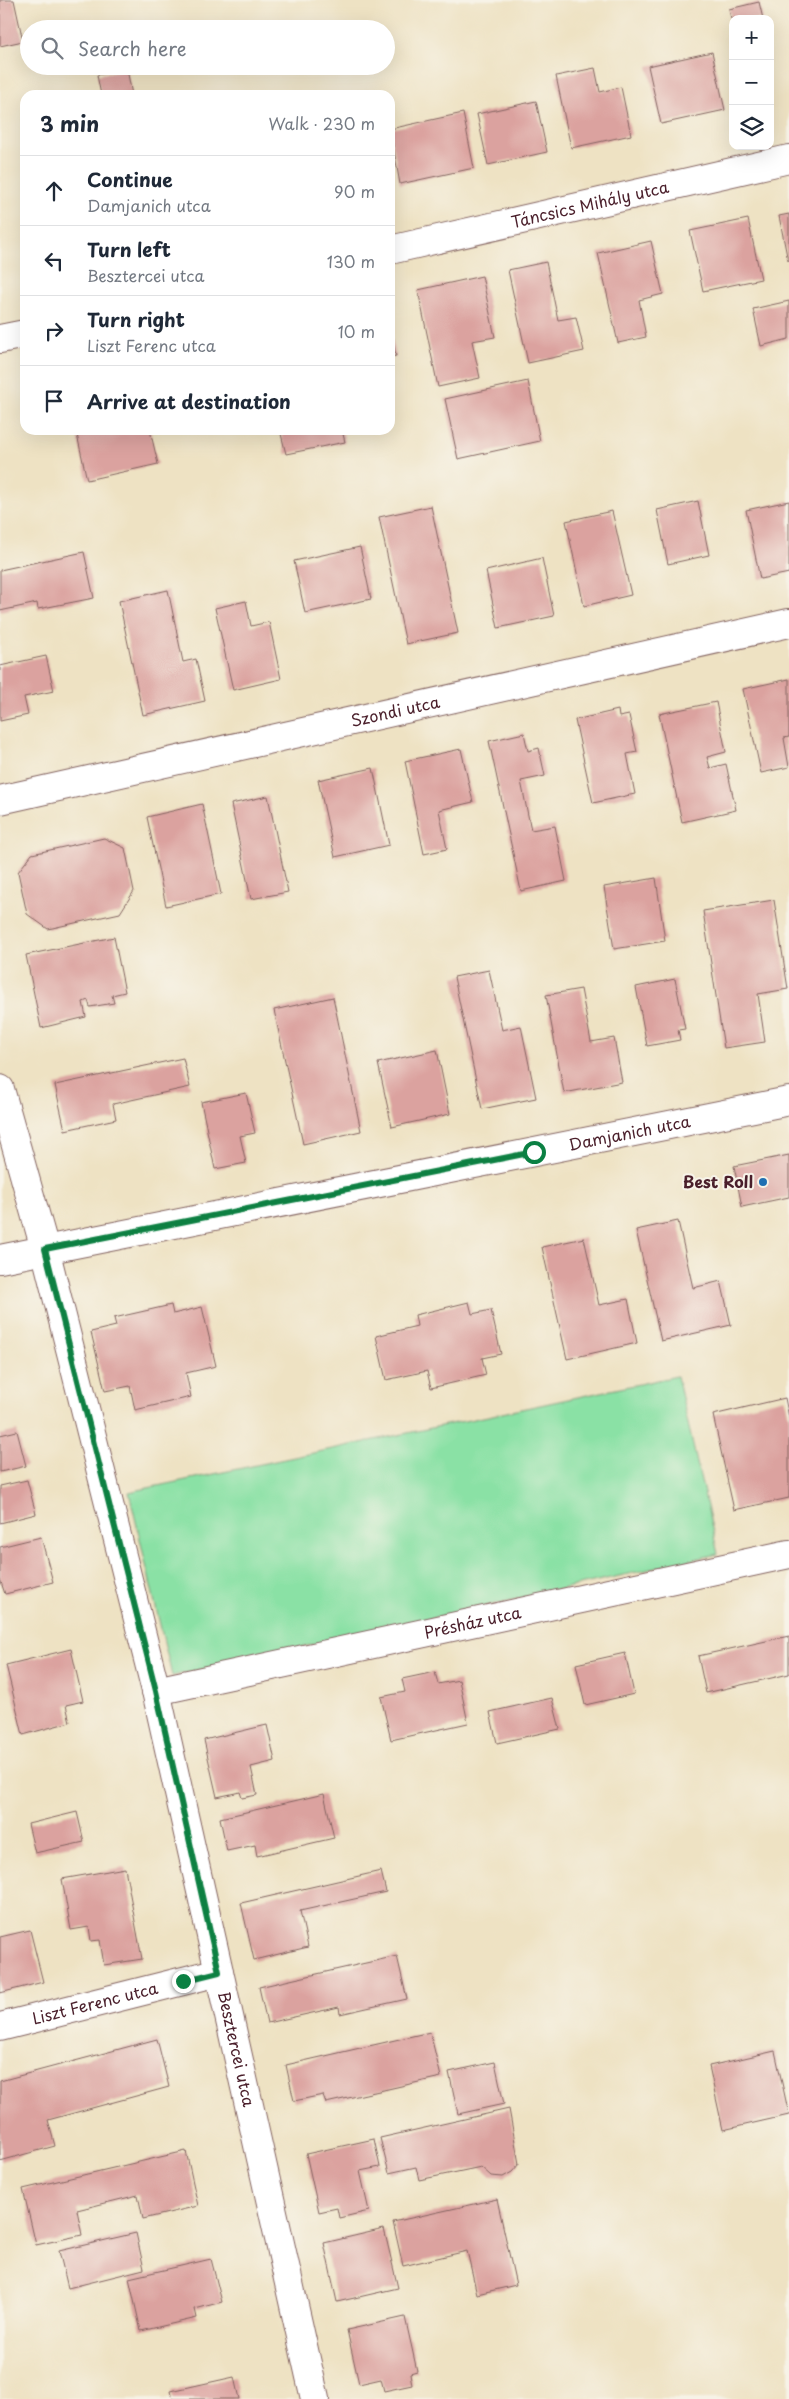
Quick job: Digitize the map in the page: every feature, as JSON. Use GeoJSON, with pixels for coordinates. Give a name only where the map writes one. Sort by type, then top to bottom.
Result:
{"type":"FeatureCollection","features":[{"type":"Feature","properties":{"kind":"street","name":"Táncsics Mihály utca"},"geometry":{"type":"LineString","coordinates":[[395,249],[789,159]]}},
{"type":"Feature","properties":{"kind":"street"},"geometry":{"type":"LineString","coordinates":[[0,340],[20,335]]}},
{"type":"Feature","properties":{"kind":"street","name":"Szondi utca"},"geometry":{"type":"LineString","coordinates":[[0,800],[789,623]]}},
{"type":"Feature","properties":{"kind":"street","name":"Besztercei utca"},"geometry":{"type":"LineString","coordinates":[[0,1089],[45,1249],[156,1691],[315,2399]]}},
{"type":"Feature","properties":{"kind":"street","name":"Damjanich utca"},"geometry":{"type":"LineString","coordinates":[[0,1258],[789,1101]]}},
{"type":"Feature","properties":{"kind":"street","name":"Présház utca"},"geometry":{"type":"LineString","coordinates":[[156,1691],[789,1554]]}},
{"type":"Feature","properties":{"kind":"street","name":"Liszt Ferenc utca"},"geometry":{"type":"LineString","coordinates":[[0,2027],[219,1972]]}},
{"type":"Feature","properties":{"kind":"green space"},"geometry":{"type":"Polygon","coordinates":[[[677,1376],[718,1554],[172,1676],[129,1492],[677,1376]]]}},
{"type":"Feature","properties":{"kind":"building"},"geometry":{"type":"Polygon","coordinates":[[[0,0],[14,0],[20,27],[20,42],[0,46],[0,0]]]}},
{"type":"Feature","properties":{"kind":"building"},"geometry":{"type":"Polygon","coordinates":[[[759,2],[762,15],[730,15],[729,9],[759,2]]]}},
{"type":"Feature","properties":{"kind":"building"},"geometry":{"type":"Polygon","coordinates":[[[712,52],[725,110],[661,124],[648,66],[712,52]]]}},
{"type":"Feature","properties":{"kind":"building"},"geometry":{"type":"Polygon","coordinates":[[[595,68],[600,92],[621,87],[631,135],[571,148],[556,76],[595,68]]]}},
{"type":"Feature","properties":{"kind":"building"},"geometry":{"type":"Polygon","coordinates":[[[97,75],[128,75],[131,90],[100,90],[97,75]]]}},
{"type":"Feature","properties":{"kind":"building"},"geometry":{"type":"Polygon","coordinates":[[[536,101],[547,152],[488,165],[477,114],[536,101]]]}},
{"type":"Feature","properties":{"kind":"building"},"geometry":{"type":"Polygon","coordinates":[[[463,113],[474,168],[400,184],[395,156],[395,128],[463,113]]]}},
{"type":"Feature","properties":{"kind":"building"},"geometry":{"type":"Polygon","coordinates":[[[789,214],[789,260],[788,261],[779,216],[789,214]]]}},
{"type":"Feature","properties":{"kind":"building"},"geometry":{"type":"Polygon","coordinates":[[[748,219],[761,279],[703,291],[690,231],[748,219]]]}},
{"type":"Feature","properties":{"kind":"building"},"geometry":{"type":"Polygon","coordinates":[[[651,241],[663,294],[639,300],[646,337],[618,343],[598,253],[651,241]]]}},
{"type":"Feature","properties":{"kind":"building"},"geometry":{"type":"Polygon","coordinates":[[[546,262],[558,320],[576,317],[584,351],[528,363],[508,270],[546,262]]]}},
{"type":"Feature","properties":{"kind":"building"},"geometry":{"type":"Polygon","coordinates":[[[482,276],[495,337],[472,341],[480,378],[438,387],[418,290],[482,276]]]}},
{"type":"Feature","properties":{"kind":"building"},"geometry":{"type":"Polygon","coordinates":[[[789,301],[789,339],[761,346],[753,309],[789,301]]]}},
{"type":"Feature","properties":{"kind":"building"},"geometry":{"type":"Polygon","coordinates":[[[528,381],[540,441],[458,459],[445,399],[528,381]]]}},
{"type":"Feature","properties":{"kind":"building"},"geometry":{"type":"Polygon","coordinates":[[[77,435],[151,435],[158,464],[87,480],[77,435]]]}},
{"type":"Feature","properties":{"kind":"building"},"geometry":{"type":"Polygon","coordinates":[[[281,435],[343,435],[345,442],[286,454],[281,435]]]}},
{"type":"Feature","properties":{"kind":"building"},"geometry":{"type":"Polygon","coordinates":[[[698,501],[709,555],[668,564],[657,510],[698,501]]]}},
{"type":"Feature","properties":{"kind":"building"},"geometry":{"type":"Polygon","coordinates":[[[789,501],[789,573],[760,579],[746,510],[789,501]]]}},
{"type":"Feature","properties":{"kind":"building"},"geometry":{"type":"Polygon","coordinates":[[[431,506],[458,633],[406,644],[379,517],[431,506]]]}},
{"type":"Feature","properties":{"kind":"building"},"geometry":{"type":"Polygon","coordinates":[[[612,511],[631,595],[584,606],[566,521],[612,511]]]}},
{"type":"Feature","properties":{"kind":"building"},"geometry":{"type":"Polygon","coordinates":[[[360,547],[371,599],[305,613],[294,561],[360,547]]]}},
{"type":"Feature","properties":{"kind":"building"},"geometry":{"type":"Polygon","coordinates":[[[84,552],[94,598],[38,609],[37,603],[0,611],[0,570],[84,552]]]}},
{"type":"Feature","properties":{"kind":"building"},"geometry":{"type":"Polygon","coordinates":[[[542,558],[554,616],[498,628],[486,571],[542,558]]]}},
{"type":"Feature","properties":{"kind":"building"},"geometry":{"type":"Polygon","coordinates":[[[168,590],[183,662],[196,659],[205,701],[143,715],[119,601],[168,590]]]}},
{"type":"Feature","properties":{"kind":"building"},"geometry":{"type":"Polygon","coordinates":[[[246,601],[251,626],[269,622],[281,679],[233,690],[215,608],[246,601]]]}},
{"type":"Feature","properties":{"kind":"building"},"geometry":{"type":"Polygon","coordinates":[[[46,656],[54,691],[24,697],[28,715],[0,721],[0,666],[46,656]]]}},
{"type":"Feature","properties":{"kind":"building"},"geometry":{"type":"Polygon","coordinates":[[[789,679],[789,737],[784,738],[789,767],[761,773],[743,689],[789,679]]]}},
{"type":"Feature","properties":{"kind":"building"},"geometry":{"type":"Polygon","coordinates":[[[716,702],[726,752],[707,757],[710,768],[726,764],[736,810],[682,822],[659,714],[716,702]]]}},
{"type":"Feature","properties":{"kind":"building"},"geometry":{"type":"Polygon","coordinates":[[[618,710],[619,717],[629,715],[637,752],[627,754],[635,794],[593,803],[575,720],[618,710]]]}},
{"type":"Feature","properties":{"kind":"building"},"geometry":{"type":"Polygon","coordinates":[[[524,733],[528,751],[539,748],[545,776],[521,781],[531,830],[555,826],[566,881],[521,891],[489,741],[524,733]]]}},
{"type":"Feature","properties":{"kind":"building"},"geometry":{"type":"Polygon","coordinates":[[[461,749],[473,802],[439,810],[447,849],[424,854],[405,761],[461,749]]]}},
{"type":"Feature","properties":{"kind":"building"},"geometry":{"type":"Polygon","coordinates":[[[373,768],[389,845],[335,857],[318,780],[373,768]]]}},
{"type":"Feature","properties":{"kind":"building"},"geometry":{"type":"Polygon","coordinates":[[[268,796],[288,892],[251,899],[231,804],[268,796]]]}},
{"type":"Feature","properties":{"kind":"building"},"geometry":{"type":"Polygon","coordinates":[[[202,804],[221,894],[166,906],[147,817],[202,804]]]}},
{"type":"Feature","properties":{"kind":"building"},"geometry":{"type":"Polygon","coordinates":[[[104,838],[125,848],[134,891],[120,913],[48,929],[27,914],[18,872],[32,854],[104,838]]]}},
{"type":"Feature","properties":{"kind":"building"},"geometry":{"type":"Polygon","coordinates":[[[656,878],[665,941],[614,949],[604,887],[656,878]]]}},
{"type":"Feature","properties":{"kind":"building"},"geometry":{"type":"Polygon","coordinates":[[[774,900],[788,989],[758,994],[765,1042],[724,1048],[703,911],[774,900]]]}},
{"type":"Feature","properties":{"kind":"building"},"geometry":{"type":"Polygon","coordinates":[[[114,937],[125,992],[112,995],[114,1003],[90,1007],[88,1000],[83,1002],[86,1017],[41,1028],[26,955],[114,937]]]}},
{"type":"Feature","properties":{"kind":"building"},"geometry":{"type":"Polygon","coordinates":[[[489,970],[502,1030],[521,1026],[536,1098],[482,1109],[454,977],[489,970]]]}},
{"type":"Feature","properties":{"kind":"building"},"geometry":{"type":"Polygon","coordinates":[[[675,979],[685,1029],[678,1030],[680,1040],[647,1046],[636,987],[675,979]]]}},
{"type":"Feature","properties":{"kind":"building"},"geometry":{"type":"Polygon","coordinates":[[[581,989],[591,1042],[614,1038],[622,1082],[564,1093],[546,995],[581,989]]]}},
{"type":"Feature","properties":{"kind":"building"},"geometry":{"type":"Polygon","coordinates":[[[333,997],[361,1131],[303,1144],[274,1010],[333,997]]]}},
{"type":"Feature","properties":{"kind":"building"},"geometry":{"type":"Polygon","coordinates":[[[437,1050],[450,1114],[392,1127],[378,1063],[437,1050]]]}},
{"type":"Feature","properties":{"kind":"building"},"geometry":{"type":"Polygon","coordinates":[[[183,1058],[190,1087],[113,1104],[116,1119],[65,1130],[55,1085],[183,1058]]]}},
{"type":"Feature","properties":{"kind":"building"},"geometry":{"type":"Polygon","coordinates":[[[246,1093],[255,1133],[240,1136],[246,1163],[215,1169],[201,1102],[246,1093]]]}},
{"type":"Feature","properties":{"kind":"building","name":"Best Roll"},"geometry":{"type":"Polygon","coordinates":[[[789,1155],[789,1197],[742,1207],[734,1166],[789,1155]]]}},
{"type":"Feature","properties":{"kind":"building"},"geometry":{"type":"Polygon","coordinates":[[[678,1221],[693,1288],[721,1281],[731,1325],[661,1341],[636,1230],[678,1221]]]}},
{"type":"Feature","properties":{"kind":"building"},"geometry":{"type":"Polygon","coordinates":[[[584,1238],[599,1305],[628,1299],[637,1343],[567,1359],[542,1247],[584,1238]]]}},
{"type":"Feature","properties":{"kind":"building"},"geometry":{"type":"Polygon","coordinates":[[[469,1302],[472,1314],[491,1310],[501,1354],[482,1358],[486,1375],[431,1388],[427,1371],[386,1380],[376,1336],[417,1326],[415,1315],[469,1302]]]}},
{"type":"Feature","properties":{"kind":"building"},"geometry":{"type":"Polygon","coordinates":[[[171,1305],[173,1314],[202,1307],[216,1366],[186,1373],[191,1397],[135,1410],[130,1386],[105,1391],[91,1332],[116,1326],[114,1318],[171,1305]]]}},
{"type":"Feature","properties":{"kind":"building"},"geometry":{"type":"Polygon","coordinates":[[[785,1398],[789,1418],[789,1498],[734,1510],[713,1415],[785,1398]]]}},
{"type":"Feature","properties":{"kind":"building"},"geometry":{"type":"Polygon","coordinates":[[[17,1431],[26,1466],[0,1472],[0,1435],[17,1431]]]}},
{"type":"Feature","properties":{"kind":"building"},"geometry":{"type":"Polygon","coordinates":[[[27,1480],[36,1514],[0,1523],[0,1486],[27,1480]]]}},
{"type":"Feature","properties":{"kind":"building"},"geometry":{"type":"Polygon","coordinates":[[[41,1537],[53,1582],[5,1594],[0,1579],[0,1547],[41,1537]]]}},
{"type":"Feature","properties":{"kind":"building"},"geometry":{"type":"Polygon","coordinates":[[[789,1636],[789,1674],[706,1693],[698,1656],[789,1636]]]}},
{"type":"Feature","properties":{"kind":"building"},"geometry":{"type":"Polygon","coordinates":[[[71,1649],[83,1701],[66,1705],[70,1722],[23,1735],[6,1665],[71,1649]]]}},
{"type":"Feature","properties":{"kind":"building"},"geometry":{"type":"Polygon","coordinates":[[[625,1653],[634,1694],[585,1705],[576,1664],[625,1653]]]}},
{"type":"Feature","properties":{"kind":"building"},"geometry":{"type":"Polygon","coordinates":[[[435,1672],[438,1684],[459,1680],[468,1723],[391,1740],[381,1697],[405,1692],[402,1679],[435,1672]]]}},
{"type":"Feature","properties":{"kind":"building"},"geometry":{"type":"Polygon","coordinates":[[[552,1698],[560,1729],[497,1743],[490,1712],[552,1698]]]}},
{"type":"Feature","properties":{"kind":"building"},"geometry":{"type":"Polygon","coordinates":[[[267,1725],[275,1761],[251,1767],[257,1795],[242,1798],[240,1792],[217,1797],[204,1740],[267,1725]]]}},
{"type":"Feature","properties":{"kind":"building"},"geometry":{"type":"Polygon","coordinates":[[[324,1794],[334,1838],[257,1856],[255,1845],[227,1851],[220,1818],[324,1794]]]}},
{"type":"Feature","properties":{"kind":"building"},"geometry":{"type":"Polygon","coordinates":[[[77,1812],[84,1842],[35,1853],[28,1824],[77,1812]]]}},
{"type":"Feature","properties":{"kind":"building"},"geometry":{"type":"Polygon","coordinates":[[[125,1868],[142,1959],[104,1965],[100,1940],[91,1941],[89,1927],[71,1930],[62,1879],[125,1868]]]}},
{"type":"Feature","properties":{"kind":"building"},"geometry":{"type":"Polygon","coordinates":[[[381,1871],[386,1892],[300,1911],[308,1947],[254,1960],[241,1903],[381,1871]]]}},
{"type":"Feature","properties":{"kind":"building"},"geometry":{"type":"Polygon","coordinates":[[[30,1930],[43,1982],[0,1993],[0,1937],[30,1930]]]}},
{"type":"Feature","properties":{"kind":"building"},"geometry":{"type":"Polygon","coordinates":[[[397,1956],[407,1999],[340,2014],[339,2007],[267,2023],[259,1987],[397,1956]]]}},
{"type":"Feature","properties":{"kind":"building"},"geometry":{"type":"Polygon","coordinates":[[[430,2032],[441,2077],[326,2103],[323,2095],[294,2101],[286,2065],[430,2032]]]}},
{"type":"Feature","properties":{"kind":"building"},"geometry":{"type":"Polygon","coordinates":[[[157,2039],[169,2087],[48,2120],[55,2146],[0,2161],[0,2081],[157,2039]]]}},
{"type":"Feature","properties":{"kind":"building"},"geometry":{"type":"Polygon","coordinates":[[[775,2051],[789,2115],[723,2130],[709,2066],[775,2051]]]}},
{"type":"Feature","properties":{"kind":"building"},"geometry":{"type":"Polygon","coordinates":[[[495,2062],[504,2104],[458,2114],[449,2072],[495,2062]]]}},
{"type":"Feature","properties":{"kind":"building"},"geometry":{"type":"Polygon","coordinates":[[[509,2109],[519,2164],[512,2172],[503,2177],[491,2176],[481,2167],[419,2180],[416,2167],[389,2173],[380,2138],[509,2109]]]}},
{"type":"Feature","properties":{"kind":"building"},"geometry":{"type":"Polygon","coordinates":[[[374,2139],[380,2167],[360,2171],[369,2211],[339,2218],[337,2208],[319,2212],[306,2154],[374,2139]]]}},
{"type":"Feature","properties":{"kind":"building"},"geometry":{"type":"Polygon","coordinates":[[[186,2151],[198,2206],[143,2219],[138,2195],[77,2210],[82,2235],[36,2245],[23,2189],[186,2151]]]}},
{"type":"Feature","properties":{"kind":"building"},"geometry":{"type":"Polygon","coordinates":[[[497,2199],[516,2285],[477,2294],[467,2251],[403,2266],[393,2222],[497,2199]]]}},
{"type":"Feature","properties":{"kind":"building"},"geometry":{"type":"Polygon","coordinates":[[[384,2229],[398,2288],[337,2302],[324,2243],[384,2229]]]}},
{"type":"Feature","properties":{"kind":"building"},"geometry":{"type":"Polygon","coordinates":[[[136,2233],[144,2269],[68,2288],[59,2251],[136,2233]]]}},
{"type":"Feature","properties":{"kind":"building"},"geometry":{"type":"Polygon","coordinates":[[[211,2259],[222,2302],[195,2309],[197,2318],[141,2331],[129,2278],[211,2259]]]}},
{"type":"Feature","properties":{"kind":"building"},"geometry":{"type":"Polygon","coordinates":[[[405,2317],[417,2371],[410,2373],[412,2385],[384,2391],[381,2379],[359,2384],[347,2330],[405,2317]]]}},
{"type":"Feature","properties":{"kind":"building"},"geometry":{"type":"Polygon","coordinates":[[[234,2377],[239,2399],[173,2399],[171,2391],[234,2377]]]}},
{"type":"Feature","properties":{"kind":"place","name":"Best Roll"},"geometry":{"type":"Point","coordinates":[763,1182]}},
{"type":"Feature","properties":{"kind":"route"},"geometry":{"type":"LineString","coordinates":[[183,1981],[219,1972],[156,1691],[45,1249],[534,1152]]}}]}
